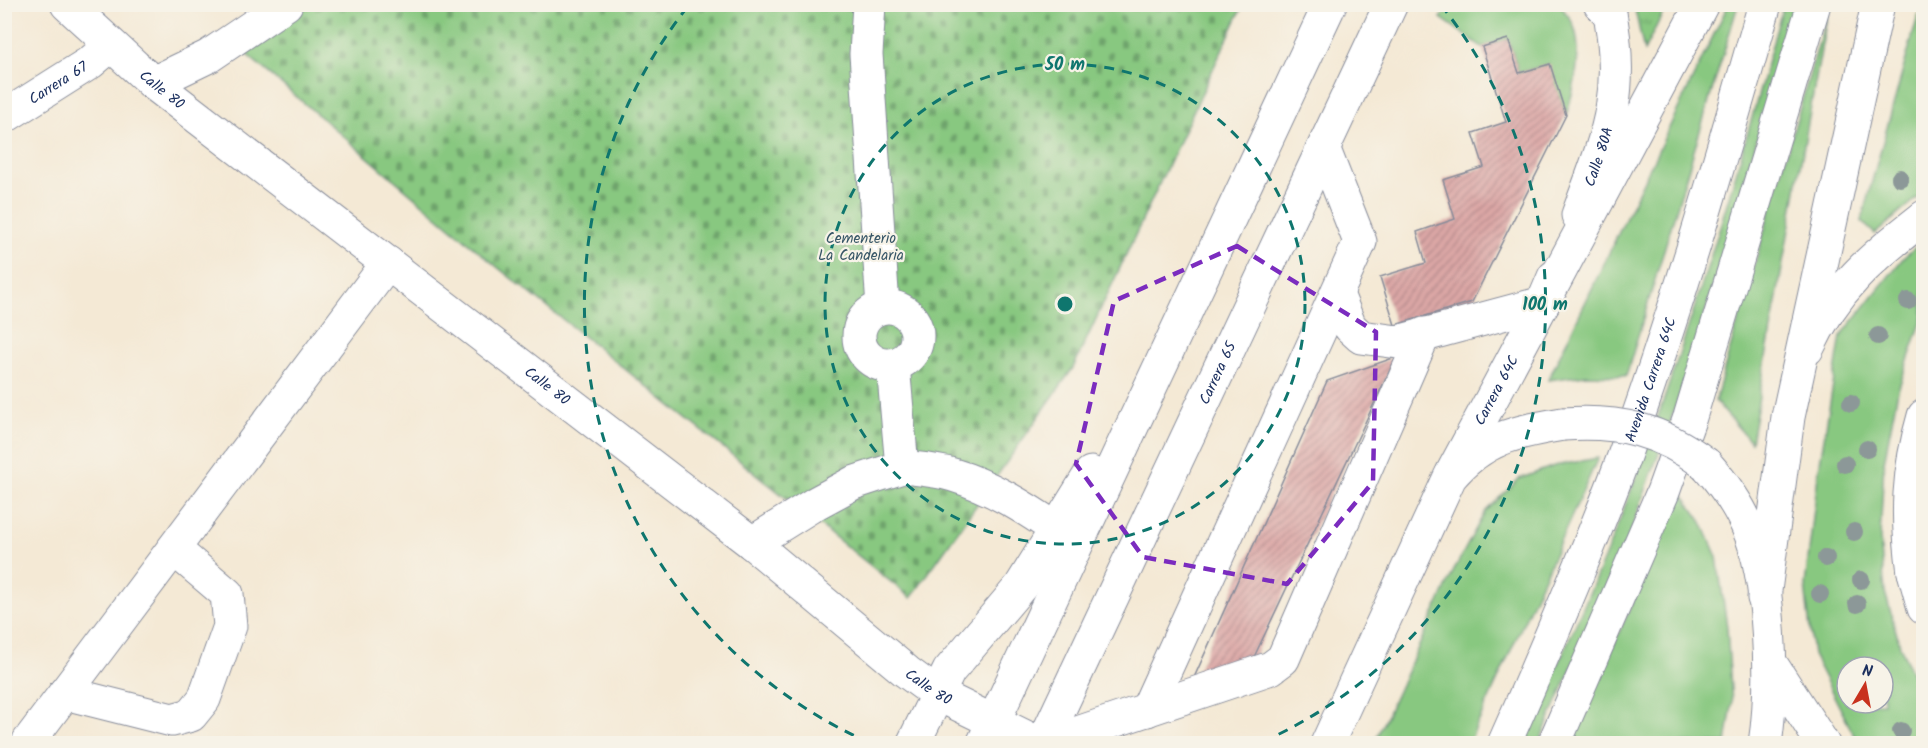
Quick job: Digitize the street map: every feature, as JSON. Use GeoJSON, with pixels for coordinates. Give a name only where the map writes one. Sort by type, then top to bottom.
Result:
{"type":"FeatureCollection","features":[{"type":"Feature","properties":{"kind":"main road","name":"Calle 80"},"geometry":{"type":"LineString","coordinates":[[67,4],[153,83],[752,543],[907,672],[989,732],[1043,744]]}},
{"type":"Feature","properties":{"kind":"main road"},"geometry":{"type":"LineString","coordinates":[[153,83],[209,56],[286,4]]}},
{"type":"Feature","properties":{"kind":"main road"},"geometry":{"type":"LineString","coordinates":[[868,4],[866,54],[883,307],[894,307],[905,312],[913,320],[917,331],[917,343],[912,353],[903,361],[893,365],[902,467]]}},
{"type":"Feature","properties":{"kind":"main road"},"geometry":{"type":"LineString","coordinates":[[989,732],[1330,4]]}},
{"type":"Feature","properties":{"kind":"main road","name":"Carrera 65"},"geometry":{"type":"LineString","coordinates":[[1043,744],[1360,75],[1391,4]]}},
{"type":"Feature","properties":{"kind":"main road"},"geometry":{"type":"LineString","coordinates":[[1360,75],[1406,4]]}},
{"type":"Feature","properties":{"kind":"main road"},"geometry":{"type":"LineString","coordinates":[[1337,294],[1350,327],[1361,337],[1398,342],[1544,303],[1702,4]]}},
{"type":"Feature","properties":{"kind":"main road","name":"Avenida Carrera 64C"},"geometry":{"type":"LineString","coordinates":[[1504,744],[1570,595],[1623,458],[1684,279],[1765,4]]}},
{"type":"Feature","properties":{"kind":"main road"},"geometry":{"type":"LineString","coordinates":[[1554,744],[1659,502],[1690,417],[1814,4]]}},
{"type":"Feature","properties":{"kind":"main road"},"geometry":{"type":"LineString","coordinates":[[1764,598],[1788,417],[1878,4]]}},
{"type":"Feature","properties":{"kind":"main road","name":"Calle 80A"},"geometry":{"type":"LineString","coordinates":[[1544,303],[1611,123],[1617,69],[1606,8]]}},
{"type":"Feature","properties":{"kind":"main road","name":"Carrera 67"},"geometry":{"type":"LineString","coordinates":[[4,117],[91,62],[111,45]]}},
{"type":"Feature","properties":{"kind":"main road"},"geometry":{"type":"LineString","coordinates":[[1147,710],[1360,242],[1324,150]]}},
{"type":"Feature","properties":{"kind":"main road"},"geometry":{"type":"LineString","coordinates":[[1800,364],[1814,334],[1840,290],[1864,265],[1923,217]]}},
{"type":"Feature","properties":{"kind":"main road"},"geometry":{"type":"LineString","coordinates":[[29,741],[388,263]]}},
{"type":"Feature","properties":{"kind":"main road","name":"Carrera 64C"},"geometry":{"type":"LineString","coordinates":[[1327,744],[1450,477],[1544,303]]}},
{"type":"Feature","properties":{"kind":"main road"},"geometry":{"type":"LineString","coordinates":[[1043,744],[1271,668],[1282,659],[1424,334]]}},
{"type":"Feature","properties":{"kind":"main road"},"geometry":{"type":"LineString","coordinates":[[913,744],[937,694],[965,651],[1021,586],[1173,341]]}},
{"type":"Feature","properties":{"kind":"main road"},"geometry":{"type":"LineString","coordinates":[[1923,416],[1915,447],[1908,526],[1914,572],[1923,608]]}},
{"type":"Feature","properties":{"kind":"main road"},"geometry":{"type":"LineString","coordinates":[[1450,477],[1478,450],[1496,440],[1515,432],[1563,424],[1620,424],[1656,434],[1684,448],[1706,464],[1728,489],[1748,526],[1764,598],[1771,664],[1765,744]]}},
{"type":"Feature","properties":{"kind":"main road"},"geometry":{"type":"LineString","coordinates":[[752,543],[853,483],[902,467],[951,474],[976,484],[1025,508],[1056,530]]}},
{"type":"Feature","properties":{"kind":"main road"},"geometry":{"type":"LineString","coordinates":[[1914,572],[1915,534],[1923,504]]}},
{"type":"Feature","properties":{"kind":"main road"},"geometry":{"type":"LineString","coordinates":[[64,693],[172,720],[191,715],[204,699],[230,626],[227,594],[174,549]]}},
{"type":"Feature","properties":{"kind":"main road"},"geometry":{"type":"LineString","coordinates":[[1771,664],[1823,744]]}},
{"type":"Feature","properties":{"kind":"highlighted area"},"geometry":{"type":"Polygon","coordinates":[[[1237,246],[1376,332],[1373,482],[1287,584],[1143,557],[1076,464],[1114,301],[1237,246]]]}},
{"type":"Feature","properties":{"kind":"green space","name":"Cementerio La Candelaria"},"geometry":{"type":"Polygon","coordinates":[[[276,4],[1243,5],[1073,368],[911,598],[496,266],[232,42],[276,4]]]}},
{"type":"Feature","properties":{"kind":"green space"},"geometry":{"type":"Polygon","coordinates":[[[1449,5],[1560,5],[1573,24],[1578,45],[1575,82],[1566,115],[1549,64],[1519,73],[1508,39],[1482,47],[1441,18],[1449,5]]]}},
{"type":"Feature","properties":{"kind":"green space"},"geometry":{"type":"Polygon","coordinates":[[[1634,5],[1667,5],[1644,51],[1634,5]]]}},
{"type":"Feature","properties":{"kind":"green space"},"geometry":{"type":"Polygon","coordinates":[[[1728,5],[1738,5],[1626,376],[1586,375],[1548,380],[1728,5]]]}},
{"type":"Feature","properties":{"kind":"green space"},"geometry":{"type":"Polygon","coordinates":[[[1783,5],[1797,5],[1686,377],[1631,531],[1539,743],[1522,744],[1606,554],[1664,399],[1747,137],[1783,5]]]}},
{"type":"Feature","properties":{"kind":"green space"},"geometry":{"type":"Polygon","coordinates":[[[1921,5],[1924,5],[1923,193],[1875,234],[1861,221],[1921,5]]]}},
{"type":"Feature","properties":{"kind":"green space"},"geometry":{"type":"Polygon","coordinates":[[[1828,11],[1751,442],[1715,401],[1828,11]]]}},
{"type":"Feature","properties":{"kind":"green space"},"geometry":{"type":"Polygon","coordinates":[[[1923,241],[1923,317],[1898,390],[1884,462],[1880,538],[1885,592],[1900,646],[1923,699],[1923,743],[1858,743],[1844,715],[1895,715],[1895,655],[1835,655],[1835,698],[1813,655],[1805,585],[1818,475],[1841,336],[1904,257],[1923,241]]]}},
{"type":"Feature","properties":{"kind":"green space"},"geometry":{"type":"Polygon","coordinates":[[[1598,458],[1469,743],[1374,743],[1455,568],[1485,512],[1519,479],[1554,466],[1598,458]]]}},
{"type":"Feature","properties":{"kind":"green space"},"geometry":{"type":"Polygon","coordinates":[[[1681,492],[1702,522],[1717,557],[1727,627],[1732,704],[1726,743],[1570,744],[1681,492]]]}},
{"type":"Feature","properties":{"kind":"building"},"geometry":{"type":"Polygon","coordinates":[[[1508,39],[1519,73],[1550,64],[1566,115],[1472,302],[1395,325],[1380,277],[1426,263],[1417,232],[1455,219],[1443,180],[1484,167],[1473,133],[1506,122],[1482,47],[1508,39]]]}},
{"type":"Feature","properties":{"kind":"building"},"geometry":{"type":"Polygon","coordinates":[[[1396,357],[1254,657],[1193,680],[1327,381],[1396,357]]]}}]}
